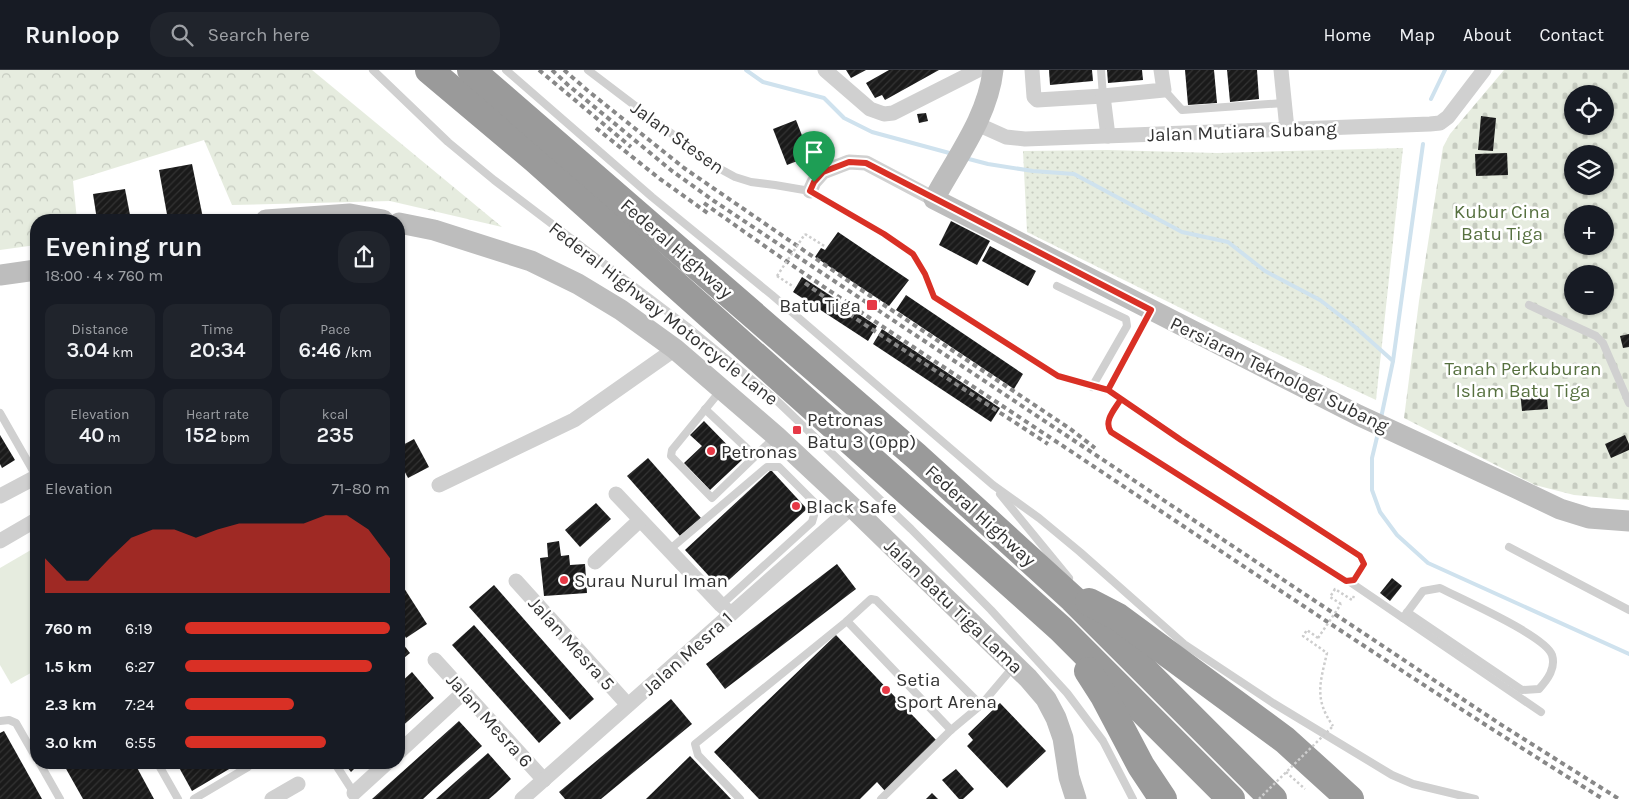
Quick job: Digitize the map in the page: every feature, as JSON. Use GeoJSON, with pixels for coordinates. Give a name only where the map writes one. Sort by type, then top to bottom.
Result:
{"type":"FeatureCollection","features":[{"type":"Feature","properties":{"kind":"highway","name":"Federal Highway"},"geometry":{"type":"LineString","coordinates":[[429,70],[536,160],[1061,629],[1231,799]]}},
{"type":"Feature","properties":{"kind":"highway","name":"Federal Highway"},"geometry":{"type":"LineString","coordinates":[[471,70],[1079,595],[1273,799]]}},
{"type":"Feature","properties":{"kind":"highway"},"geometry":{"type":"LineString","coordinates":[[1079,595],[1118,617],[1285,740],[1350,799]]}},
{"type":"Feature","properties":{"kind":"highway"},"geometry":{"type":"LineString","coordinates":[[1061,629],[1104,696],[1133,761],[1162,799]]}},
{"type":"Feature","properties":{"kind":"street"},"geometry":{"type":"LineString","coordinates":[[810,191],[814,182],[823,172],[849,162],[866,163],[934,199],[977,124],[986,102],[985,70],[893,113],[884,114],[870,109],[825,70]]}},
{"type":"Feature","properties":{"kind":"street"},"geometry":{"type":"LineString","coordinates":[[1032,70],[1034,97],[1037,100],[1164,90],[1162,70]]}},
{"type":"Feature","properties":{"kind":"street"},"geometry":{"type":"LineString","coordinates":[[1281,70],[1287,130]]}},
{"type":"Feature","properties":{"kind":"street","name":"Jalan Mutiara Subang"},"geometry":{"type":"LineString","coordinates":[[977,124],[1006,137],[1025,139],[1440,123],[1448,117],[1484,70]]}},
{"type":"Feature","properties":{"kind":"street"},"geometry":{"type":"LineString","coordinates":[[1103,96],[1108,136]]}},
{"type":"Feature","properties":{"kind":"street","name":"Persiaran Teknologi Subang"},"geometry":{"type":"LineString","coordinates":[[934,199],[1358,415],[1560,509],[1590,518],[1629,521]]}},
{"type":"Feature","properties":{"kind":"street","name":"Jalan Batu Tiga Lama"},"geometry":{"type":"LineString","coordinates":[[405,224],[434,230],[531,261],[578,284],[621,310],[674,349],[722,388],[852,507],[1028,678],[1046,699],[1056,718],[1063,738],[1069,777],[1076,799]]}},
{"type":"Feature","properties":{"kind":"street"},"geometry":{"type":"LineString","coordinates":[[0,275],[30,271]]}},
{"type":"Feature","properties":{"kind":"street"},"geometry":{"type":"LineString","coordinates":[[439,486],[574,420],[674,349]]}},
{"type":"Feature","properties":{"kind":"street"},"geometry":{"type":"LineString","coordinates":[[0,496],[30,479]]}},
{"type":"Feature","properties":{"kind":"street"},"geometry":{"type":"LineString","coordinates":[[616,494],[726,610]]}},
{"type":"Feature","properties":{"kind":"street","name":"Jalan Mesra 1"},"geometry":{"type":"LineString","coordinates":[[522,799],[628,705],[726,610],[852,507]]}},
{"type":"Feature","properties":{"kind":"street"},"geometry":{"type":"LineString","coordinates":[[595,562],[640,520]]}},
{"type":"Feature","properties":{"kind":"street"},"geometry":{"type":"LineString","coordinates":[[0,541],[30,524]]}},
{"type":"Feature","properties":{"kind":"street","name":"Jalan Mesra 5"},"geometry":{"type":"LineString","coordinates":[[516,581],[628,705]]}},
{"type":"Feature","properties":{"kind":"street","name":"Jalan Mesra 6"},"geometry":{"type":"LineString","coordinates":[[435,660],[544,780]]}},
{"type":"Feature","properties":{"kind":"street"},"geometry":{"type":"LineString","coordinates":[[405,746],[464,692]]}},
{"type":"Feature","properties":{"kind":"street"},"geometry":{"type":"LineString","coordinates":[[354,793],[380,769]]}},
{"type":"Feature","properties":{"kind":"street"},"geometry":{"type":"LineString","coordinates":[[272,799],[298,784]]}},
{"type":"Feature","properties":{"kind":"lane","name":"Federal Highway Motorcycle Lane"},"geometry":{"type":"LineString","coordinates":[[373,70],[448,142],[494,180],[689,328],[774,398],[911,529],[992,610],[1067,693],[1103,741],[1133,799]]}},
{"type":"Feature","properties":{"kind":"lane"},"geometry":{"type":"LineString","coordinates":[[506,70],[652,197],[772,295],[993,485],[1080,552],[1184,644],[1273,703],[1392,775],[1413,784],[1475,799]]}},
{"type":"Feature","properties":{"kind":"lane","name":"Jalan Stesen"},"geometry":{"type":"LineString","coordinates":[[588,70],[713,165],[735,177],[751,182],[810,191]]}},
{"type":"Feature","properties":{"kind":"lane"},"geometry":{"type":"LineString","coordinates":[[1101,70],[1103,96]]}},
{"type":"Feature","properties":{"kind":"lane"},"geometry":{"type":"LineString","coordinates":[[1164,90],[1182,110],[1284,103]]}},
{"type":"Feature","properties":{"kind":"lane"},"geometry":{"type":"LineString","coordinates":[[810,191],[884,234],[913,254],[925,274],[934,297],[1058,376],[1108,390],[1360,556],[1364,564],[1354,580],[1350,582]]}},
{"type":"Feature","properties":{"kind":"lane"},"geometry":{"type":"LineString","coordinates":[[1057,286],[1126,319],[1127,326],[1092,387]]}},
{"type":"Feature","properties":{"kind":"lane"},"geometry":{"type":"LineString","coordinates":[[1529,305],[1596,336],[1604,343],[1629,403]]}},
{"type":"Feature","properties":{"kind":"lane"},"geometry":{"type":"LineString","coordinates":[[1108,390],[1151,310]]}},
{"type":"Feature","properties":{"kind":"lane"},"geometry":{"type":"LineString","coordinates":[[722,388],[672,450],[671,456],[712,498],[776,436]]}},
{"type":"Feature","properties":{"kind":"lane"},"geometry":{"type":"LineString","coordinates":[[1121,399],[1107,423],[1111,432],[1346,581],[1405,615],[1522,690],[1540,689],[1548,679],[1553,668],[1552,653],[1534,636],[1440,588],[1423,591],[1405,615]]}},
{"type":"Feature","properties":{"kind":"lane"},"geometry":{"type":"LineString","coordinates":[[705,409],[755,456]]}},
{"type":"Feature","properties":{"kind":"lane"},"geometry":{"type":"LineString","coordinates":[[0,413],[30,466]]}},
{"type":"Feature","properties":{"kind":"lane"},"geometry":{"type":"LineString","coordinates":[[669,550],[767,468],[779,467],[817,505],[812,522],[726,610]]}},
{"type":"Feature","properties":{"kind":"lane"},"geometry":{"type":"LineString","coordinates":[[993,485],[1079,595]]}},
{"type":"Feature","properties":{"kind":"lane"},"geometry":{"type":"LineString","coordinates":[[1509,547],[1629,610]]}},
{"type":"Feature","properties":{"kind":"lane"},"geometry":{"type":"LineString","coordinates":[[740,799],[698,755],[695,744],[848,621],[872,599],[876,600],[981,705]]}},
{"type":"Feature","properties":{"kind":"lane"},"geometry":{"type":"LineString","coordinates":[[1405,615],[1541,712]]}},
{"type":"Feature","properties":{"kind":"lane"},"geometry":{"type":"LineString","coordinates":[[848,621],[952,730]]}},
{"type":"Feature","properties":{"kind":"lane"},"geometry":{"type":"LineString","coordinates":[[881,799],[952,730],[981,705],[1014,666]]}},
{"type":"Feature","properties":{"kind":"lane"},"geometry":{"type":"LineString","coordinates":[[0,721],[8,720],[16,723],[30,748]]}},
{"type":"Feature","properties":{"kind":"lane"},"geometry":{"type":"LineString","coordinates":[[1103,741],[1118,751]]}},
{"type":"Feature","properties":{"kind":"lane"},"geometry":{"type":"LineString","coordinates":[[43,769],[60,799]]}},
{"type":"Feature","properties":{"kind":"lane"},"geometry":{"type":"LineString","coordinates":[[161,769],[178,799]]}},
{"type":"Feature","properties":{"kind":"lane"},"geometry":{"type":"LineString","coordinates":[[194,799],[245,769]]}},
{"type":"Feature","properties":{"kind":"lane"},"geometry":{"type":"LineString","coordinates":[[339,769],[354,793]]}},
{"type":"Feature","properties":{"kind":"path"},"geometry":{"type":"LineString","coordinates":[[794,287],[777,276],[806,234],[826,247]]}},
{"type":"Feature","properties":{"kind":"path"},"geometry":{"type":"LineString","coordinates":[[1259,799],[1333,726],[1322,707],[1319,687],[1327,653],[1303,636],[1307,630],[1318,638],[1341,604],[1330,597],[1335,589],[1352,600],[1354,596]]}},
{"type":"Feature","properties":{"kind":"path"},"geometry":{"type":"LineString","coordinates":[[1286,772],[1305,789]]}},
{"type":"Feature","properties":{"kind":"green space"},"geometry":{"type":"Polygon","coordinates":[[[0,70],[312,70],[502,227],[390,201],[232,205],[204,140],[73,181],[76,214],[30,214],[30,246],[0,250],[0,70]]]}},
{"type":"Feature","properties":{"kind":"green space"},"geometry":{"type":"Polygon","coordinates":[[[1504,70],[1629,70],[1629,500],[1574,495],[1535,485],[1404,418],[1419,301],[1443,147],[1450,134],[1504,70]]]}},
{"type":"Feature","properties":{"kind":"green space"},"geometry":{"type":"Polygon","coordinates":[[[1403,148],[1376,400],[1219,327],[1027,232],[1023,151],[1107,150],[1217,153],[1403,148]]]}},
{"type":"Feature","properties":{"kind":"green space"},"geometry":{"type":"Polygon","coordinates":[[[30,550],[30,673],[11,684],[0,665],[0,568],[30,550]]]}},
{"type":"Feature","properties":{"kind":"building"},"geometry":{"type":"Polygon","coordinates":[[[846,70],[866,70],[851,78],[846,70]]]}},
{"type":"Feature","properties":{"kind":"building"},"geometry":{"type":"Polygon","coordinates":[[[889,70],[939,70],[885,100],[882,95],[875,98],[866,83],[889,70]]]}},
{"type":"Feature","properties":{"kind":"building"},"geometry":{"type":"Polygon","coordinates":[[[1049,70],[1092,70],[1093,81],[1050,85],[1049,70]]]}},
{"type":"Feature","properties":{"kind":"building"},"geometry":{"type":"Polygon","coordinates":[[[1107,70],[1142,70],[1143,80],[1108,83],[1107,70]]]}},
{"type":"Feature","properties":{"kind":"building"},"geometry":{"type":"Polygon","coordinates":[[[1185,70],[1214,70],[1217,103],[1188,105],[1185,70]]]}},
{"type":"Feature","properties":{"kind":"building"},"geometry":{"type":"Polygon","coordinates":[[[1227,70],[1257,70],[1259,99],[1230,102],[1227,70]]]}},
{"type":"Feature","properties":{"kind":"building"},"geometry":{"type":"Polygon","coordinates":[[[926,113],[928,121],[919,123],[917,114],[926,113]]]}},
{"type":"Feature","properties":{"kind":"building"},"geometry":{"type":"Polygon","coordinates":[[[1481,116],[1496,118],[1493,151],[1478,150],[1481,116]]]}},
{"type":"Feature","properties":{"kind":"building"},"geometry":{"type":"Polygon","coordinates":[[[796,120],[810,156],[787,165],[773,129],[796,120]]]}},
{"type":"Feature","properties":{"kind":"building"},"geometry":{"type":"Polygon","coordinates":[[[1507,153],[1508,175],[1476,176],[1475,154],[1507,153]]]}},
{"type":"Feature","properties":{"kind":"building"},"geometry":{"type":"Polygon","coordinates":[[[192,164],[202,214],[167,214],[159,170],[192,164]]]}},
{"type":"Feature","properties":{"kind":"building"},"geometry":{"type":"Polygon","coordinates":[[[125,189],[130,214],[96,214],[93,194],[125,189]]]}},
{"type":"Feature","properties":{"kind":"building"},"geometry":{"type":"Polygon","coordinates":[[[951,221],[990,241],[977,265],[939,245],[951,221]]]}},
{"type":"Feature","properties":{"kind":"building"},"geometry":{"type":"Polygon","coordinates":[[[838,232],[909,280],[889,306],[815,257],[821,248],[825,250],[838,232]]]}},
{"type":"Feature","properties":{"kind":"building"},"geometry":{"type":"Polygon","coordinates":[[[990,246],[1036,271],[1028,286],[982,261],[990,246]]]}},
{"type":"Feature","properties":{"kind":"building"},"geometry":{"type":"Polygon","coordinates":[[[802,277],[877,326],[868,341],[793,292],[802,277]]]}},
{"type":"Feature","properties":{"kind":"building"},"geometry":{"type":"Polygon","coordinates":[[[906,295],[1023,374],[1014,389],[896,310],[906,295]]]}},
{"type":"Feature","properties":{"kind":"building"},"geometry":{"type":"Polygon","coordinates":[[[882,329],[1000,408],[991,422],[873,344],[882,329]]]}},
{"type":"Feature","properties":{"kind":"building"},"geometry":{"type":"Polygon","coordinates":[[[1629,334],[1629,347],[1623,348],[1620,336],[1629,334]]]}},
{"type":"Feature","properties":{"kind":"building"},"geometry":{"type":"Polygon","coordinates":[[[1546,388],[1548,409],[1522,411],[1520,391],[1546,388]]]}},
{"type":"Feature","properties":{"kind":"building"},"geometry":{"type":"Polygon","coordinates":[[[704,421],[742,460],[710,490],[684,463],[702,446],[690,435],[704,421]]]}},
{"type":"Feature","properties":{"kind":"building"},"geometry":{"type":"Polygon","coordinates":[[[0,435],[15,460],[2,468],[0,464],[0,435]]]}},
{"type":"Feature","properties":{"kind":"building"},"geometry":{"type":"Polygon","coordinates":[[[1625,435],[1629,444],[1629,450],[1611,458],[1605,444],[1625,435]]]}},
{"type":"Feature","properties":{"kind":"building"},"geometry":{"type":"Polygon","coordinates":[[[414,439],[429,467],[408,478],[405,472],[405,444],[414,439]]]}},
{"type":"Feature","properties":{"kind":"building"},"geometry":{"type":"Polygon","coordinates":[[[648,458],[701,518],[680,536],[627,476],[648,458]]]}},
{"type":"Feature","properties":{"kind":"building"},"geometry":{"type":"Polygon","coordinates":[[[771,470],[807,509],[720,588],[685,550],[771,470]]]}},
{"type":"Feature","properties":{"kind":"building"},"geometry":{"type":"Polygon","coordinates":[[[596,503],[611,519],[580,547],[565,530],[596,503]]]}},
{"type":"Feature","properties":{"kind":"building","name":"Surau Nurul Iman"},"geometry":{"type":"Polygon","coordinates":[[[559,541],[561,556],[569,555],[570,565],[585,564],[587,593],[544,596],[540,558],[548,557],[547,543],[559,541]]]}},
{"type":"Feature","properties":{"kind":"building"},"geometry":{"type":"Polygon","coordinates":[[[837,564],[856,589],[725,689],[706,664],[837,564]]]}},
{"type":"Feature","properties":{"kind":"building"},"geometry":{"type":"Polygon","coordinates":[[[1392,578],[1402,586],[1390,601],[1380,593],[1392,578]]]}},
{"type":"Feature","properties":{"kind":"building"},"geometry":{"type":"Polygon","coordinates":[[[494,585],[594,699],[570,720],[469,607],[494,585]]]}},
{"type":"Feature","properties":{"kind":"building"},"geometry":{"type":"Polygon","coordinates":[[[405,590],[427,624],[406,638],[405,636],[405,590]]]}},
{"type":"Feature","properties":{"kind":"building"},"geometry":{"type":"Polygon","coordinates":[[[474,625],[561,723],[539,743],[452,645],[474,625]]]}},
{"type":"Feature","properties":{"kind":"building"},"geometry":{"type":"Polygon","coordinates":[[[836,635],[937,741],[885,791],[877,782],[860,799],[759,799],[714,752],[836,635]]]}},
{"type":"Feature","properties":{"kind":"building"},"geometry":{"type":"Polygon","coordinates":[[[405,647],[410,653],[405,657],[405,647]]]}},
{"type":"Feature","properties":{"kind":"building"},"geometry":{"type":"Polygon","coordinates":[[[412,672],[434,698],[405,724],[405,678],[412,672]]]}},
{"type":"Feature","properties":{"kind":"building"},"geometry":{"type":"Polygon","coordinates":[[[671,699],[692,724],[601,799],[565,799],[559,792],[671,699]]]}},
{"type":"Feature","properties":{"kind":"building"},"geometry":{"type":"Polygon","coordinates":[[[1000,703],[1046,751],[1007,788],[967,746],[973,740],[968,734],[1000,703]]]}},
{"type":"Feature","properties":{"kind":"building"},"geometry":{"type":"Polygon","coordinates":[[[459,721],[482,746],[423,799],[372,799],[459,721]]]}},
{"type":"Feature","properties":{"kind":"building"},"geometry":{"type":"Polygon","coordinates":[[[4,731],[42,799],[0,799],[0,733],[4,731]]]}},
{"type":"Feature","properties":{"kind":"building"},"geometry":{"type":"Polygon","coordinates":[[[488,753],[511,779],[496,793],[489,799],[436,799],[488,753]]]}},
{"type":"Feature","properties":{"kind":"building"},"geometry":{"type":"Polygon","coordinates":[[[690,756],[731,799],[646,799],[690,756]]]}},
{"type":"Feature","properties":{"kind":"building"},"geometry":{"type":"Polygon","coordinates":[[[66,769],[138,769],[154,799],[83,799],[66,769]]]}},
{"type":"Feature","properties":{"kind":"building"},"geometry":{"type":"Polygon","coordinates":[[[180,769],[229,769],[192,791],[180,769]]]}},
{"type":"Feature","properties":{"kind":"building"},"geometry":{"type":"Polygon","coordinates":[[[956,769],[974,789],[963,799],[959,799],[942,780],[956,769]]]}},
{"type":"Feature","properties":{"kind":"building"},"geometry":{"type":"Polygon","coordinates":[[[932,793],[938,799],[926,799],[932,793]]]}},
{"type":"Feature","properties":{"kind":"waterway"},"geometry":{"type":"LineString","coordinates":[[746,70],[763,82],[824,98],[844,118],[872,132],[953,154]]}},
{"type":"Feature","properties":{"kind":"waterway"},"geometry":{"type":"LineString","coordinates":[[1431,99],[1445,70]]}},
{"type":"Feature","properties":{"kind":"waterway"},"geometry":{"type":"LineString","coordinates":[[1381,418],[1393,361],[1423,144]]}},
{"type":"Feature","properties":{"kind":"waterway"},"geometry":{"type":"LineString","coordinates":[[965,158],[988,164],[1033,171],[1074,174],[1182,232],[1228,242],[1265,271],[1320,300],[1355,327],[1393,361]]}},
{"type":"Feature","properties":{"kind":"waterway"},"geometry":{"type":"LineString","coordinates":[[1378,433],[1372,458],[1372,490],[1380,512],[1397,535],[1428,563],[1629,654]]}},
{"type":"Feature","properties":{"kind":"railway"},"geometry":{"type":"LineString","coordinates":[[539,70],[631,147]]}},
{"type":"Feature","properties":{"kind":"railway"},"geometry":{"type":"LineString","coordinates":[[552,70],[672,171],[714,201],[1500,724],[1619,799]]}},
{"type":"Feature","properties":{"kind":"railway"},"geometry":{"type":"LineString","coordinates":[[564,70],[684,168],[860,289],[1069,428],[1095,448]]}},
{"type":"Feature","properties":{"kind":"railway"},"geometry":{"type":"LineString","coordinates":[[596,128],[660,179],[709,214]]}},
{"type":"Feature","properties":{"kind":"railway"},"geometry":{"type":"LineString","coordinates":[[704,203],[847,303],[1281,591],[1473,717],[1603,799]]}},
{"type":"Feature","properties":{"kind":"railway"},"geometry":{"type":"LineString","coordinates":[[805,283],[841,309],[1048,444]]}},
{"type":"Feature","properties":{"kind":"place","name":"Batu Tiga"},"geometry":{"type":"Point","coordinates":[872,305]}},
{"type":"Feature","properties":{"kind":"place","name":"Petronas Batu 3 (Opp)"},"geometry":{"type":"Point","coordinates":[797,430]}},
{"type":"Feature","properties":{"kind":"place","name":"Petronas"},"geometry":{"type":"Point","coordinates":[711,451]}},
{"type":"Feature","properties":{"kind":"place","name":"Black Safe"},"geometry":{"type":"Point","coordinates":[796,506]}},
{"type":"Feature","properties":{"kind":"place","name":"Surau Nurul Iman"},"geometry":{"type":"Point","coordinates":[564,580]}},
{"type":"Feature","properties":{"kind":"place","name":"Setia Sport Arena"},"geometry":{"type":"Point","coordinates":[886,690]}},
{"type":"Feature","properties":{"kind":"route"},"geometry":{"type":"LineString","coordinates":[[814,182],[810,191],[884,234],[913,254],[925,274],[934,297],[1058,376],[1108,390],[1181,440],[1360,556],[1364,564],[1354,580],[1346,581],[1111,432],[1107,423],[1121,399],[1108,390],[1151,310],[866,163],[849,162],[823,172],[814,182]]}},
{"type":"Feature","properties":{"kind":"park label","name":"Kubur Cina Batu Tiga"},"geometry":{"type":"Point","coordinates":[1502,222]}},
{"type":"Feature","properties":{"kind":"park label","name":"Tanah Perkuburan Islam Batu Tiga"},"geometry":{"type":"Point","coordinates":[1523,379]}}]}
